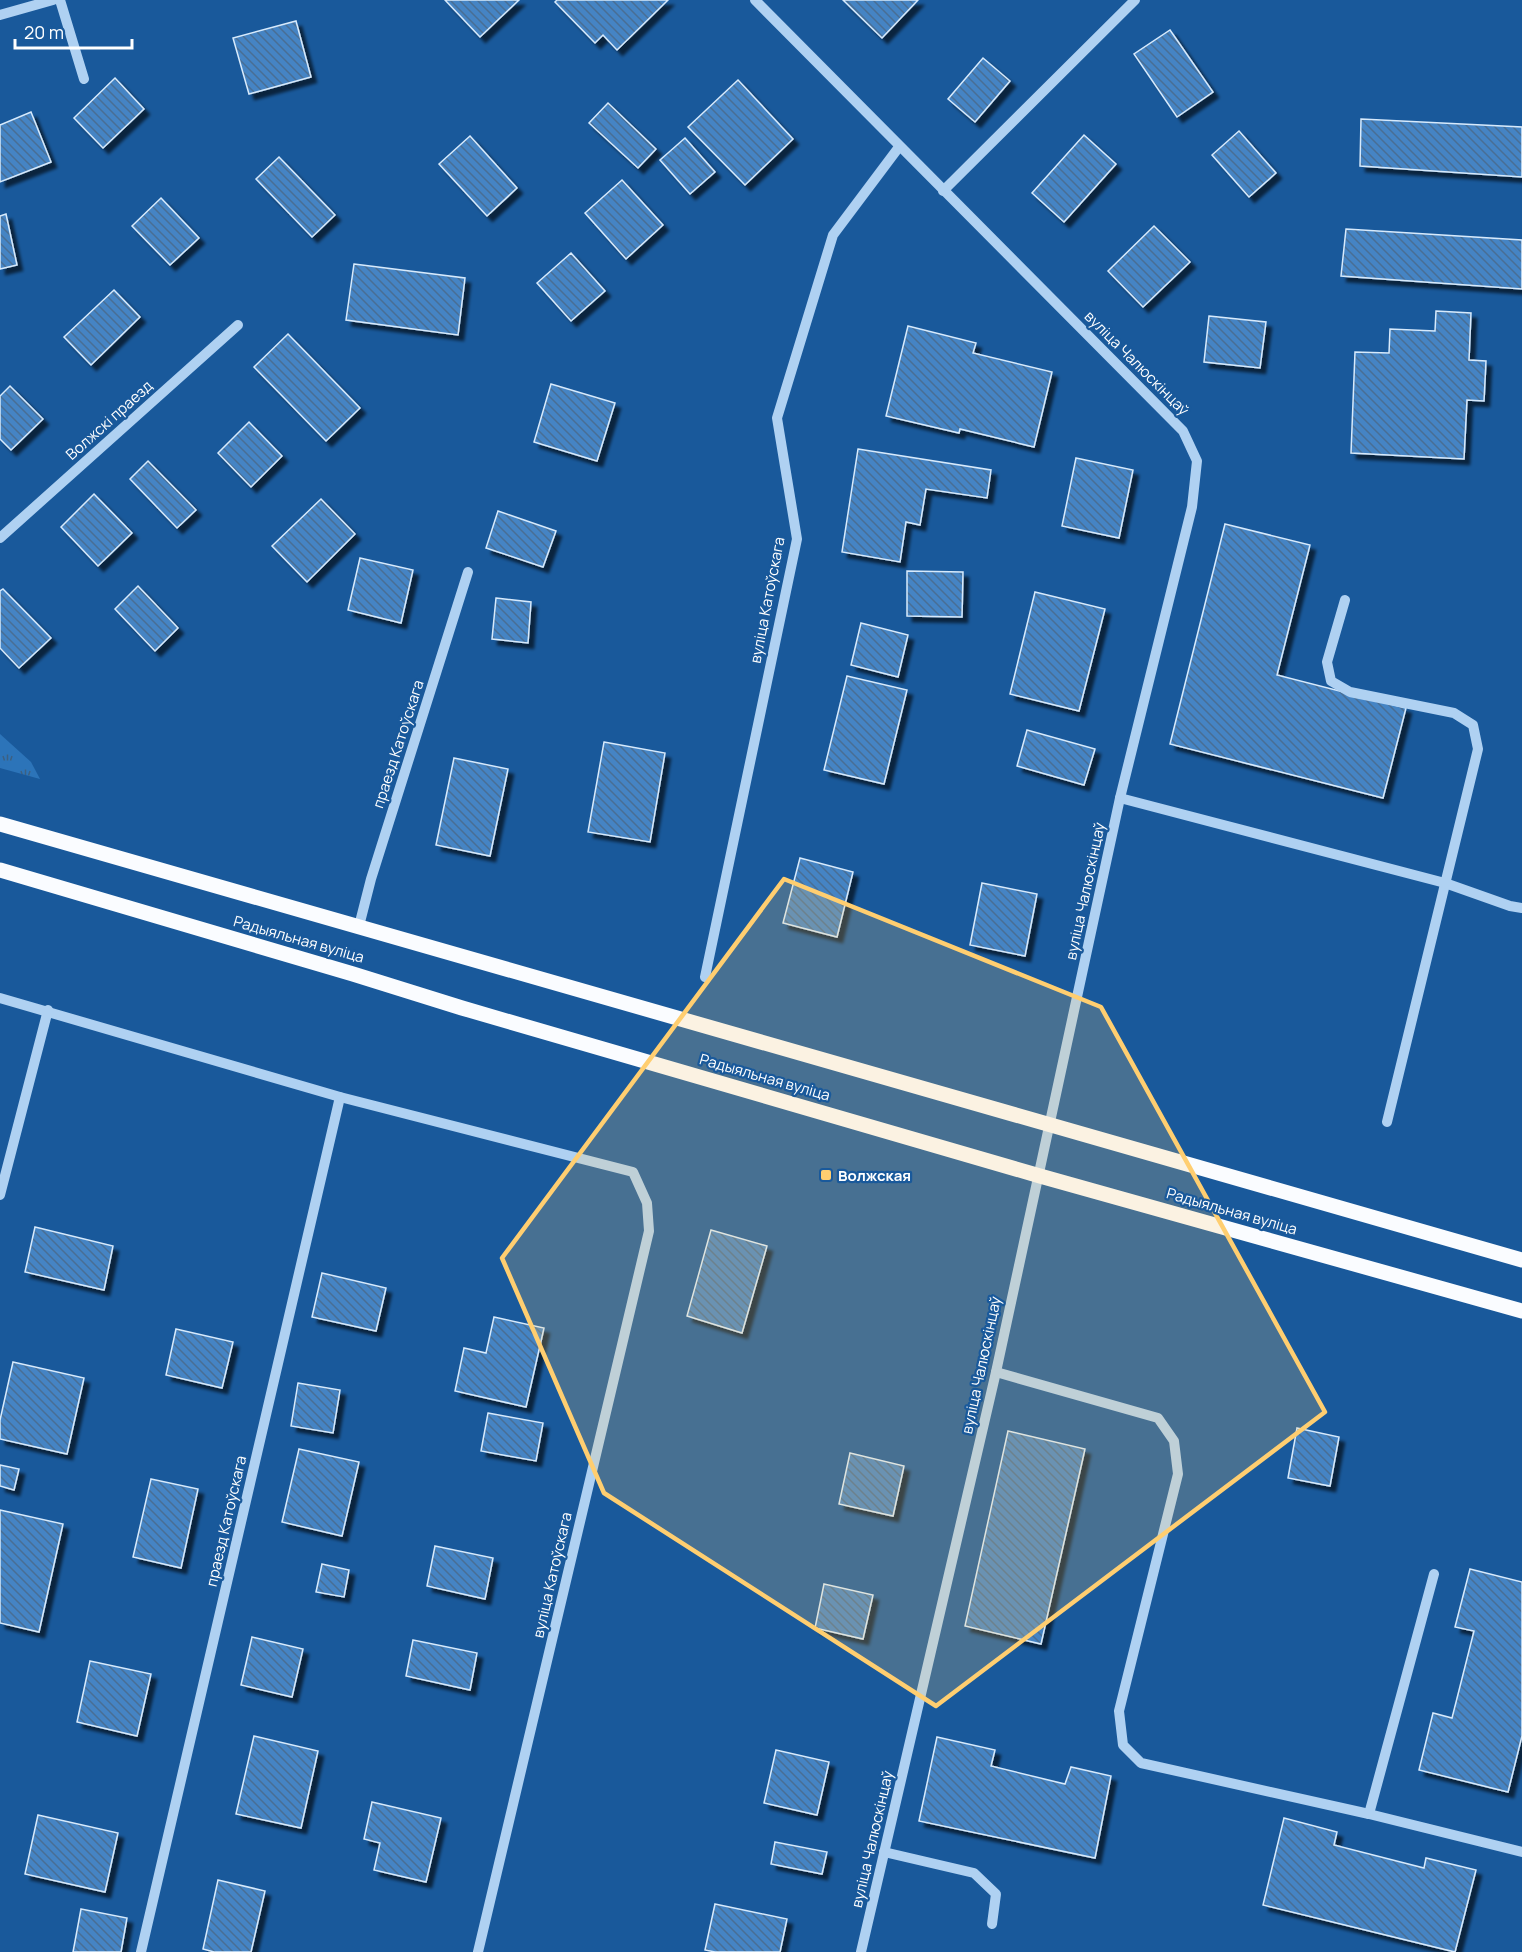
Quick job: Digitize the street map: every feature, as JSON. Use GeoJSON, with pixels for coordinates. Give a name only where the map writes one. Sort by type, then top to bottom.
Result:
{"type":"FeatureCollection","features":[{"type":"Feature","properties":{"kind":"main road","name":"Радыяльная вуліца"},"geometry":{"type":"LineString","coordinates":[[0,824],[1522,1260]]}},
{"type":"Feature","properties":{"kind":"main road","name":"Радыяльная вуліца"},"geometry":{"type":"LineString","coordinates":[[0,870],[342,970],[462,1008],[1040,1176],[1522,1311]]}},
{"type":"Feature","properties":{"kind":"street"},"geometry":{"type":"LineString","coordinates":[[0,15],[53,0]]}},
{"type":"Feature","properties":{"kind":"street"},"geometry":{"type":"LineString","coordinates":[[60,0],[84,79]]}},
{"type":"Feature","properties":{"kind":"street","name":"вуліца Чалюскінцаў"},"geometry":{"type":"LineString","coordinates":[[755,0],[1183,431],[1197,461],[1192,507],[1120,798],[1040,1176],[861,1952]]}},
{"type":"Feature","properties":{"kind":"street"},"geometry":{"type":"LineString","coordinates":[[943,190],[1135,0]]}},
{"type":"Feature","properties":{"kind":"street","name":"вуліца Катоўскага"},"geometry":{"type":"LineString","coordinates":[[705,976],[797,539],[777,418],[833,235],[899,147]]}},
{"type":"Feature","properties":{"kind":"street","name":"Волжскі праезд"},"geometry":{"type":"LineString","coordinates":[[0,538],[238,325]]}},
{"type":"Feature","properties":{"kind":"street","name":"праезд Катоўскага"},"geometry":{"type":"LineString","coordinates":[[359,926],[371,879],[468,572]]}},
{"type":"Feature","properties":{"kind":"street"},"geometry":{"type":"LineString","coordinates":[[1345,600],[1327,662],[1331,681],[1350,692],[1454,713],[1473,726],[1478,749],[1387,1122]]}},
{"type":"Feature","properties":{"kind":"street"},"geometry":{"type":"LineString","coordinates":[[1120,798],[1444,883],[1522,908]]}},
{"type":"Feature","properties":{"kind":"street"},"geometry":{"type":"LineString","coordinates":[[0,998],[48,1010],[340,1097]]}},
{"type":"Feature","properties":{"kind":"street"},"geometry":{"type":"LineString","coordinates":[[0,1195],[48,1010]]}},
{"type":"Feature","properties":{"kind":"street","name":"вуліца Катоўскага"},"geometry":{"type":"LineString","coordinates":[[340,1097],[633,1172],[647,1203],[649,1231],[478,1952]]}},
{"type":"Feature","properties":{"kind":"street","name":"праезд Катоўскага"},"geometry":{"type":"LineString","coordinates":[[141,1952],[340,1097]]}},
{"type":"Feature","properties":{"kind":"street"},"geometry":{"type":"LineString","coordinates":[[996,1372],[1158,1418],[1174,1441],[1178,1474],[1119,1712],[1123,1745],[1141,1763],[1369,1814],[1522,1852]]}},
{"type":"Feature","properties":{"kind":"street"},"geometry":{"type":"LineString","coordinates":[[1369,1814],[1434,1574]]}},
{"type":"Feature","properties":{"kind":"street"},"geometry":{"type":"LineString","coordinates":[[884,1852],[974,1873],[996,1894],[992,1924]]}},
{"type":"Feature","properties":{"kind":"highlighted area"},"geometry":{"type":"Polygon","coordinates":[[[784,879],[1101,1007],[1325,1412],[936,1706],[604,1493],[502,1258],[784,879]]]}},
{"type":"Feature","properties":{"kind":"green space"},"geometry":{"type":"Polygon","coordinates":[[[0,734],[31,762],[40,779],[0,768],[0,734]]]}},
{"type":"Feature","properties":{"kind":"building"},"geometry":{"type":"Polygon","coordinates":[[[445,0],[519,0],[480,37],[445,0]]]}},
{"type":"Feature","properties":{"kind":"building"},"geometry":{"type":"Polygon","coordinates":[[[557,0],[668,0],[617,50],[603,35],[595,43],[555,2],[557,0]]]}},
{"type":"Feature","properties":{"kind":"building"},"geometry":{"type":"Polygon","coordinates":[[[843,0],[918,0],[882,38],[843,0]]]}},
{"type":"Feature","properties":{"kind":"building"},"geometry":{"type":"Polygon","coordinates":[[[296,21],[311,77],[249,94],[233,38],[296,21]]]}},
{"type":"Feature","properties":{"kind":"building"},"geometry":{"type":"Polygon","coordinates":[[[1170,30],[1213,92],[1177,117],[1134,54],[1170,30]]]}},
{"type":"Feature","properties":{"kind":"building"},"geometry":{"type":"Polygon","coordinates":[[[983,58],[1010,81],[975,122],[948,99],[983,58]]]}},
{"type":"Feature","properties":{"kind":"building"},"geometry":{"type":"Polygon","coordinates":[[[115,78],[144,109],[103,148],[74,118],[115,78]]]}},
{"type":"Feature","properties":{"kind":"building"},"geometry":{"type":"Polygon","coordinates":[[[738,80],[793,139],[745,185],[688,127],[738,80]]]}},
{"type":"Feature","properties":{"kind":"building"},"geometry":{"type":"Polygon","coordinates":[[[608,103],[656,149],[638,168],[589,123],[608,103]]]}},
{"type":"Feature","properties":{"kind":"building"},"geometry":{"type":"Polygon","coordinates":[[[31,112],[51,162],[0,182],[0,125],[31,112]]]}},
{"type":"Feature","properties":{"kind":"building"},"geometry":{"type":"Polygon","coordinates":[[[1361,119],[1522,127],[1522,177],[1360,166],[1361,119]]]}},
{"type":"Feature","properties":{"kind":"building"},"geometry":{"type":"Polygon","coordinates":[[[1239,131],[1276,173],[1249,197],[1212,155],[1239,131]]]}},
{"type":"Feature","properties":{"kind":"building"},"geometry":{"type":"Polygon","coordinates":[[[1084,135],[1116,164],[1064,222],[1032,193],[1084,135]]]}},
{"type":"Feature","properties":{"kind":"building"},"geometry":{"type":"Polygon","coordinates":[[[470,136],[517,188],[487,216],[439,164],[470,136]]]}},
{"type":"Feature","properties":{"kind":"building"},"geometry":{"type":"Polygon","coordinates":[[[685,138],[715,172],[690,194],[660,160],[685,138]]]}},
{"type":"Feature","properties":{"kind":"building"},"geometry":{"type":"Polygon","coordinates":[[[279,157],[335,215],[312,237],[256,179],[279,157]]]}},
{"type":"Feature","properties":{"kind":"building"},"geometry":{"type":"Polygon","coordinates":[[[622,180],[663,225],[626,259],[585,213],[622,180]]]}},
{"type":"Feature","properties":{"kind":"building"},"geometry":{"type":"Polygon","coordinates":[[[161,198],[199,238],[170,265],[132,226],[161,198]]]}},
{"type":"Feature","properties":{"kind":"building"},"geometry":{"type":"Polygon","coordinates":[[[6,214],[17,265],[0,269],[0,216],[6,214]]]}},
{"type":"Feature","properties":{"kind":"building"},"geometry":{"type":"Polygon","coordinates":[[[1154,226],[1190,262],[1143,307],[1108,271],[1154,226]]]}},
{"type":"Feature","properties":{"kind":"building"},"geometry":{"type":"Polygon","coordinates":[[[1346,229],[1522,240],[1522,289],[1341,276],[1346,229]]]}},
{"type":"Feature","properties":{"kind":"building"},"geometry":{"type":"Polygon","coordinates":[[[571,253],[605,291],[571,321],[537,283],[571,253]]]}},
{"type":"Feature","properties":{"kind":"building"},"geometry":{"type":"Polygon","coordinates":[[[354,264],[465,278],[458,335],[346,320],[354,264]]]}},
{"type":"Feature","properties":{"kind":"building"},"geometry":{"type":"Polygon","coordinates":[[[114,290],[140,317],[91,365],[64,337],[114,290]]]}},
{"type":"Feature","properties":{"kind":"building"},"geometry":{"type":"Polygon","coordinates":[[[1436,311],[1471,313],[1469,360],[1486,361],[1484,401],[1467,400],[1464,459],[1351,453],[1355,352],[1389,353],[1390,329],[1435,331],[1436,311]]]}},
{"type":"Feature","properties":{"kind":"building"},"geometry":{"type":"Polygon","coordinates":[[[1209,316],[1266,322],[1260,368],[1204,362],[1209,316]]]}},
{"type":"Feature","properties":{"kind":"building"},"geometry":{"type":"Polygon","coordinates":[[[908,326],[976,343],[973,353],[1052,372],[1034,447],[960,429],[959,433],[886,416],[908,326]]]}},
{"type":"Feature","properties":{"kind":"building"},"geometry":{"type":"Polygon","coordinates":[[[288,334],[360,408],[326,441],[254,367],[288,334]]]}},
{"type":"Feature","properties":{"kind":"building"},"geometry":{"type":"Polygon","coordinates":[[[551,384],[615,403],[597,461],[534,442],[551,384]]]}},
{"type":"Feature","properties":{"kind":"building"},"geometry":{"type":"Polygon","coordinates":[[[10,386],[43,419],[11,450],[0,439],[0,396],[10,386]]]}},
{"type":"Feature","properties":{"kind":"building"},"geometry":{"type":"Polygon","coordinates":[[[249,422],[282,456],[251,487],[218,453],[249,422]]]}},
{"type":"Feature","properties":{"kind":"building"},"geometry":{"type":"Polygon","coordinates":[[[858,449],[991,470],[987,498],[926,489],[920,525],[906,522],[900,562],[842,552],[858,449]]]}},
{"type":"Feature","properties":{"kind":"building"},"geometry":{"type":"Polygon","coordinates":[[[1076,458],[1133,470],[1119,538],[1062,526],[1076,458]]]}},
{"type":"Feature","properties":{"kind":"building"},"geometry":{"type":"Polygon","coordinates":[[[148,461],[196,510],[177,528],[130,479],[148,461]]]}},
{"type":"Feature","properties":{"kind":"building"},"geometry":{"type":"Polygon","coordinates":[[[94,494],[132,533],[98,566],[61,527],[94,494]]]}},
{"type":"Feature","properties":{"kind":"building"},"geometry":{"type":"Polygon","coordinates":[[[321,499],[355,534],[307,582],[272,546],[321,499]]]}},
{"type":"Feature","properties":{"kind":"building"},"geometry":{"type":"Polygon","coordinates":[[[498,511],[556,531],[543,567],[486,548],[498,511]]]}},
{"type":"Feature","properties":{"kind":"building"},"geometry":{"type":"Polygon","coordinates":[[[1225,524],[1310,545],[1277,675],[1406,708],[1383,798],[1170,744],[1225,524]]]}},
{"type":"Feature","properties":{"kind":"building"},"geometry":{"type":"Polygon","coordinates":[[[360,558],[413,570],[401,623],[348,610],[360,558]]]}},
{"type":"Feature","properties":{"kind":"building"},"geometry":{"type":"Polygon","coordinates":[[[907,571],[963,572],[962,617],[907,616],[907,571]]]}},
{"type":"Feature","properties":{"kind":"building"},"geometry":{"type":"Polygon","coordinates":[[[138,586],[178,628],[155,651],[115,609],[138,586]]]}},
{"type":"Feature","properties":{"kind":"building"},"geometry":{"type":"Polygon","coordinates":[[[3,589],[51,638],[19,668],[0,648],[0,591],[3,589]]]}},
{"type":"Feature","properties":{"kind":"building"},"geometry":{"type":"Polygon","coordinates":[[[1035,592],[1105,609],[1079,711],[1010,694],[1035,592]]]}},
{"type":"Feature","properties":{"kind":"building"},"geometry":{"type":"Polygon","coordinates":[[[496,598],[531,602],[528,643],[492,639],[496,598]]]}},
{"type":"Feature","properties":{"kind":"building"},"geometry":{"type":"Polygon","coordinates":[[[861,623],[908,635],[898,677],[851,665],[861,623]]]}},
{"type":"Feature","properties":{"kind":"building"},"geometry":{"type":"Polygon","coordinates":[[[847,676],[907,690],[884,784],[824,770],[847,676]]]}},
{"type":"Feature","properties":{"kind":"building"},"geometry":{"type":"Polygon","coordinates":[[[1027,730],[1095,749],[1084,785],[1017,766],[1027,730]]]}},
{"type":"Feature","properties":{"kind":"building"},"geometry":{"type":"Polygon","coordinates":[[[604,742],[665,753],[650,842],[588,832],[604,742]]]}},
{"type":"Feature","properties":{"kind":"building"},"geometry":{"type":"Polygon","coordinates":[[[454,758],[508,769],[490,856],[436,845],[454,758]]]}},
{"type":"Feature","properties":{"kind":"building"},"geometry":{"type":"Polygon","coordinates":[[[800,858],[853,872],[837,937],[783,923],[800,858]]]}},
{"type":"Feature","properties":{"kind":"building"},"geometry":{"type":"Polygon","coordinates":[[[982,883],[1037,894],[1025,956],[970,945],[982,883]]]}},
{"type":"Feature","properties":{"kind":"building"},"geometry":{"type":"Polygon","coordinates":[[[35,1227],[113,1246],[104,1290],[25,1272],[35,1227]]]}},
{"type":"Feature","properties":{"kind":"building"},"geometry":{"type":"Polygon","coordinates":[[[711,1230],[767,1246],[742,1333],[687,1316],[711,1230]]]}},
{"type":"Feature","properties":{"kind":"building"},"geometry":{"type":"Polygon","coordinates":[[[322,1273],[386,1288],[376,1331],[312,1317],[322,1273]]]}},
{"type":"Feature","properties":{"kind":"building"},"geometry":{"type":"Polygon","coordinates":[[[494,1317],[544,1328],[526,1407],[455,1391],[464,1348],[486,1353],[494,1317]]]}},
{"type":"Feature","properties":{"kind":"building"},"geometry":{"type":"Polygon","coordinates":[[[176,1329],[233,1342],[222,1388],[166,1375],[176,1329]]]}},
{"type":"Feature","properties":{"kind":"building"},"geometry":{"type":"Polygon","coordinates":[[[13,1362],[84,1378],[67,1454],[0,1439],[0,1420],[13,1362]]]}},
{"type":"Feature","properties":{"kind":"building"},"geometry":{"type":"Polygon","coordinates":[[[298,1383],[340,1390],[333,1433],[291,1426],[298,1383]]]}},
{"type":"Feature","properties":{"kind":"building"},"geometry":{"type":"Polygon","coordinates":[[[488,1413],[543,1423],[536,1461],[481,1451],[488,1413]]]}},
{"type":"Feature","properties":{"kind":"building"},"geometry":{"type":"Polygon","coordinates":[[[1297,1428],[1339,1437],[1330,1486],[1288,1478],[1297,1428]]]}},
{"type":"Feature","properties":{"kind":"building"},"geometry":{"type":"Polygon","coordinates":[[[1008,1431],[1085,1449],[1041,1644],[965,1626],[1008,1431]]]}},
{"type":"Feature","properties":{"kind":"building"},"geometry":{"type":"Polygon","coordinates":[[[299,1449],[359,1462],[342,1536],[282,1522],[299,1449]]]}},
{"type":"Feature","properties":{"kind":"building"},"geometry":{"type":"Polygon","coordinates":[[[850,1453],[904,1466],[893,1516],[839,1504],[850,1453]]]}},
{"type":"Feature","properties":{"kind":"building"},"geometry":{"type":"Polygon","coordinates":[[[0,1465],[19,1469],[14,1490],[0,1486],[0,1465]]]}},
{"type":"Feature","properties":{"kind":"building"},"geometry":{"type":"Polygon","coordinates":[[[151,1479],[198,1489],[181,1568],[133,1557],[151,1479]]]}},
{"type":"Feature","properties":{"kind":"building"},"geometry":{"type":"Polygon","coordinates":[[[0,1510],[63,1524],[39,1632],[0,1623],[0,1510]]]}},
{"type":"Feature","properties":{"kind":"building"},"geometry":{"type":"Polygon","coordinates":[[[435,1546],[493,1558],[485,1599],[427,1586],[435,1546]]]}},
{"type":"Feature","properties":{"kind":"building"},"geometry":{"type":"Polygon","coordinates":[[[322,1564],[349,1570],[344,1597],[316,1592],[322,1564]]]}},
{"type":"Feature","properties":{"kind":"building"},"geometry":{"type":"Polygon","coordinates":[[[1470,1569],[1522,1582],[1522,1736],[1508,1792],[1419,1770],[1433,1713],[1452,1718],[1474,1631],[1455,1627],[1470,1569]]]}},
{"type":"Feature","properties":{"kind":"building"},"geometry":{"type":"Polygon","coordinates":[[[824,1584],[873,1595],[863,1639],[815,1628],[824,1584]]]}},
{"type":"Feature","properties":{"kind":"building"},"geometry":{"type":"Polygon","coordinates":[[[252,1637],[303,1649],[292,1697],[241,1685],[252,1637]]]}},
{"type":"Feature","properties":{"kind":"building"},"geometry":{"type":"Polygon","coordinates":[[[413,1640],[477,1653],[470,1690],[406,1676],[413,1640]]]}},
{"type":"Feature","properties":{"kind":"building"},"geometry":{"type":"Polygon","coordinates":[[[90,1661],[151,1674],[137,1736],[77,1722],[90,1661]]]}},
{"type":"Feature","properties":{"kind":"building"},"geometry":{"type":"Polygon","coordinates":[[[254,1736],[318,1751],[301,1828],[236,1814],[254,1736]]]}},
{"type":"Feature","properties":{"kind":"building"},"geometry":{"type":"Polygon","coordinates":[[[937,1737],[995,1750],[991,1766],[1065,1784],[1071,1767],[1111,1776],[1095,1858],[919,1821],[937,1737]]]}},
{"type":"Feature","properties":{"kind":"building"},"geometry":{"type":"Polygon","coordinates":[[[776,1750],[829,1762],[817,1815],[764,1803],[776,1750]]]}},
{"type":"Feature","properties":{"kind":"building"},"geometry":{"type":"Polygon","coordinates":[[[372,1802],[441,1818],[426,1882],[374,1870],[380,1843],[364,1839],[372,1802]]]}},
{"type":"Feature","properties":{"kind":"building"},"geometry":{"type":"Polygon","coordinates":[[[38,1815],[118,1833],[105,1892],[25,1874],[38,1815]]]}},
{"type":"Feature","properties":{"kind":"building"},"geometry":{"type":"Polygon","coordinates":[[[1284,1818],[1337,1832],[1334,1845],[1424,1868],[1426,1858],[1476,1870],[1455,1952],[1263,1905],[1284,1818]]]}},
{"type":"Feature","properties":{"kind":"building"},"geometry":{"type":"Polygon","coordinates":[[[775,1842],[827,1852],[822,1874],[771,1864],[775,1842]]]}},
{"type":"Feature","properties":{"kind":"building"},"geometry":{"type":"Polygon","coordinates":[[[218,1880],[265,1891],[251,1952],[214,1952],[203,1949],[218,1880]]]}},
{"type":"Feature","properties":{"kind":"building"},"geometry":{"type":"Polygon","coordinates":[[[715,1904],[787,1919],[780,1952],[705,1950],[715,1904]]]}},
{"type":"Feature","properties":{"kind":"building"},"geometry":{"type":"Polygon","coordinates":[[[81,1909],[127,1918],[121,1952],[73,1952],[81,1909]]]}},
{"type":"Feature","properties":{"kind":"place","name":"Волжская"},"geometry":{"type":"Point","coordinates":[826,1175]}}]}
